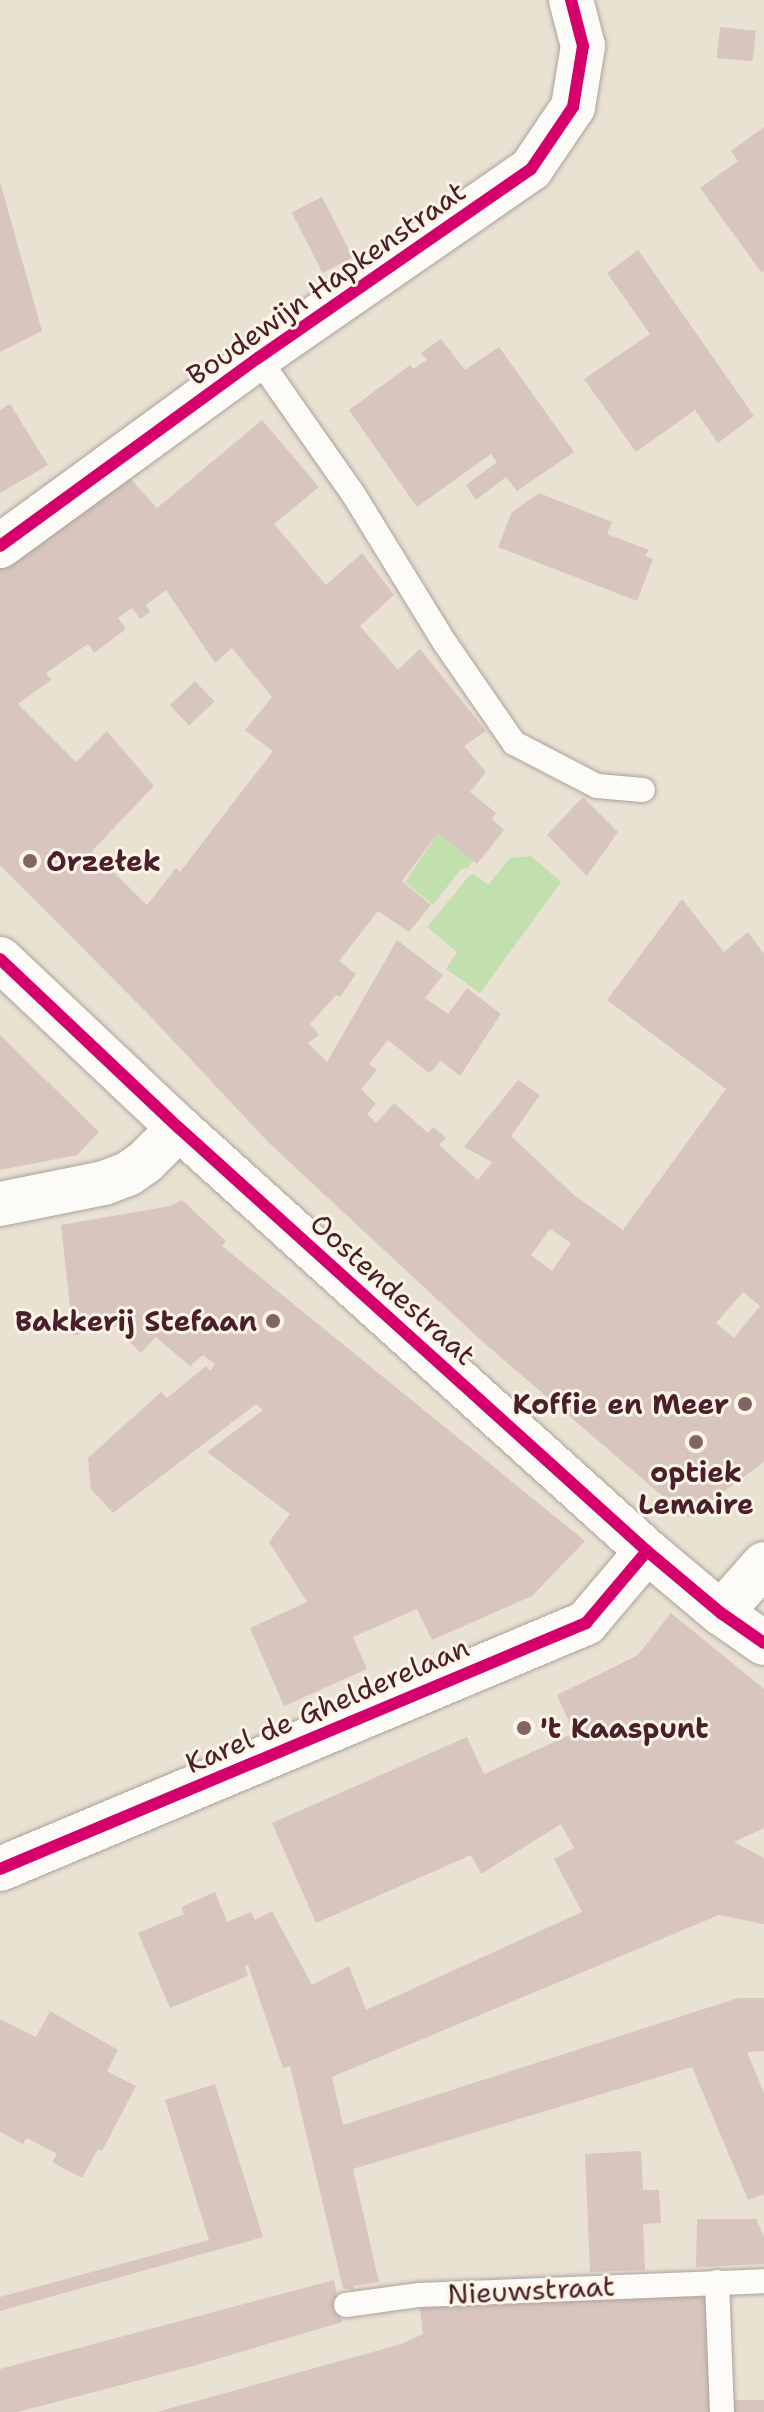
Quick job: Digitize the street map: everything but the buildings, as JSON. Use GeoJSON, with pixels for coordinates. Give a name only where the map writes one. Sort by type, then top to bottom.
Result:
{"type":"FeatureCollection","features":[{"type":"Feature","properties":{"kind":"street","name":"Boudewijn Hapkenstraat"},"geometry":{"type":"LineString","coordinates":[[0,546],[258,358],[531,169],[573,107],[583,46],[571,0]]}},
{"type":"Feature","properties":{"kind":"street","name":"Oostendestraat"},"geometry":{"type":"LineString","coordinates":[[0,959],[179,1128],[647,1551],[721,1613],[764,1643]]}},
{"type":"Feature","properties":{"kind":"street"},"geometry":{"type":"LineString","coordinates":[[0,1204],[104,1183],[128,1174],[144,1163],[179,1128]]}},
{"type":"Feature","properties":{"kind":"street","name":"Karel de Ghelderelaan"},"geometry":{"type":"LineString","coordinates":[[0,1869],[586,1623],[647,1551]]}},
{"type":"Feature","properties":{"kind":"street"},"geometry":{"type":"LineString","coordinates":[[721,1613],[764,1564]]}},
{"type":"Feature","properties":{"kind":"lane"},"geometry":{"type":"LineString","coordinates":[[258,358],[352,492],[445,643],[514,743],[597,786],[643,790]]}},
{"type":"Feature","properties":{"kind":"lane","name":"Nieuwstraat"},"geometry":{"type":"LineString","coordinates":[[346,2305],[419,2295],[764,2281]]}},
{"type":"Feature","properties":{"kind":"lane"},"geometry":{"type":"LineString","coordinates":[[717,2282],[722,2412]]}},
{"type":"Feature","properties":{"kind":"green space"},"geometry":{"type":"Polygon","coordinates":[[[438,833],[473,861],[469,867],[460,870],[433,905],[405,882],[438,833]]]}},
{"type":"Feature","properties":{"kind":"green space"},"geometry":{"type":"Polygon","coordinates":[[[531,856],[561,882],[480,993],[446,969],[457,952],[427,927],[469,876],[474,874],[488,885],[510,858],[531,856]]]}},
{"type":"Feature","properties":{"kind":"cycle path"},"geometry":{"type":"LineString","coordinates":[[0,546],[258,358],[531,169],[573,107],[583,46],[571,0]]}},
{"type":"Feature","properties":{"kind":"cycle path"},"geometry":{"type":"LineString","coordinates":[[0,959],[179,1128],[647,1551],[721,1613],[764,1643]]}},
{"type":"Feature","properties":{"kind":"cycle path"},"geometry":{"type":"LineString","coordinates":[[0,1869],[586,1623],[647,1551]]}},
{"type":"Feature","properties":{"kind":"place","name":"Orzełek"},"geometry":{"type":"Point","coordinates":[30,861]}},
{"type":"Feature","properties":{"kind":"place","name":"Bakkerij Stefaan"},"geometry":{"type":"Point","coordinates":[273,1321]}},
{"type":"Feature","properties":{"kind":"place","name":"Koffie en Meer"},"geometry":{"type":"Point","coordinates":[745,1404]}},
{"type":"Feature","properties":{"kind":"place","name":"optiek Lemaire"},"geometry":{"type":"Point","coordinates":[696,1442]}},
{"type":"Feature","properties":{"kind":"place","name":"'t Kaaspunt"},"geometry":{"type":"Point","coordinates":[524,1728]}}]}
